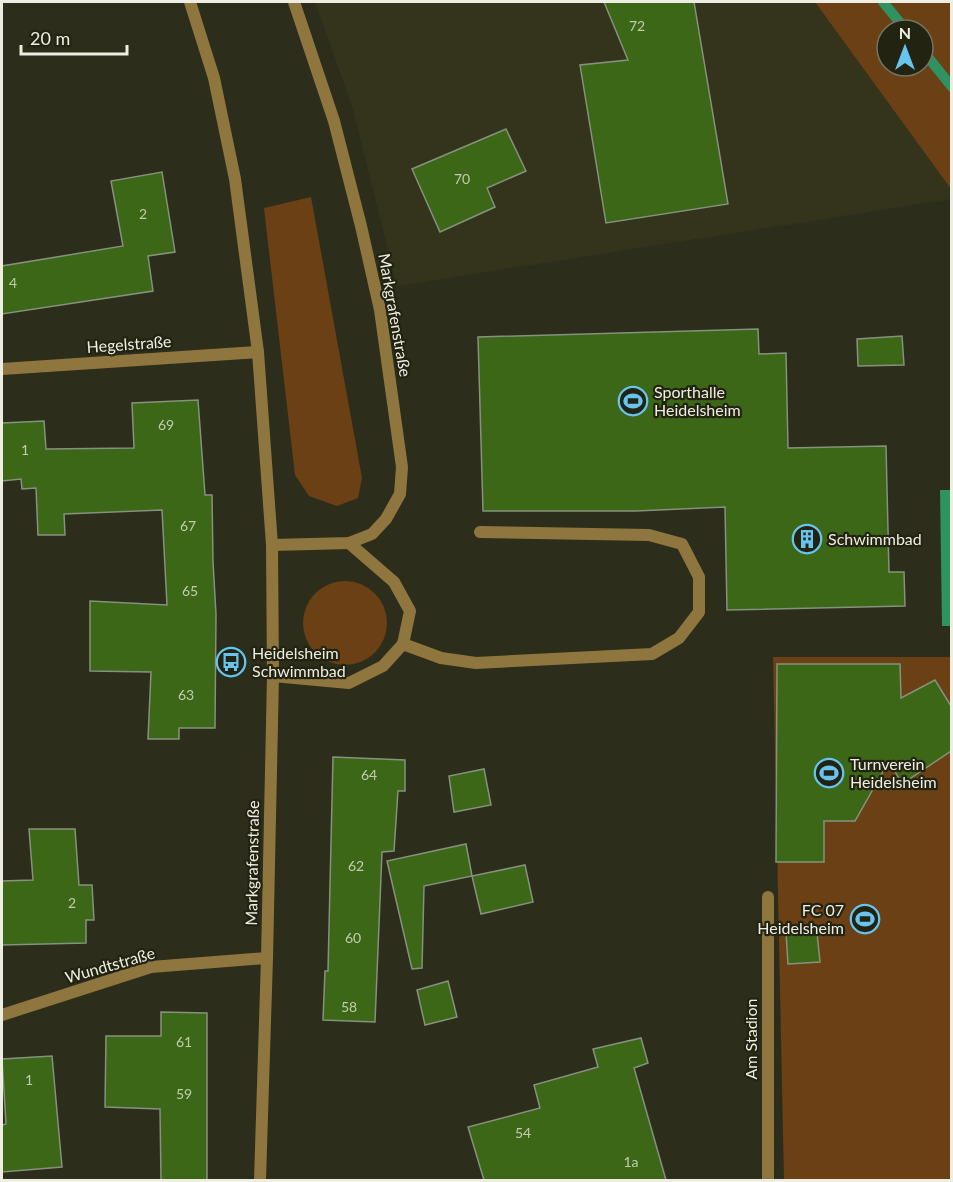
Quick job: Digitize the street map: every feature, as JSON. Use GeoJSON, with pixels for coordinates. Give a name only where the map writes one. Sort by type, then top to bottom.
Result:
{"type":"FeatureCollection","features":[{"type":"Feature","properties":{"kind":"street","name":"Markgrafenstraße"},"geometry":{"type":"LineString","coordinates":[[190,2],[214,78],[235,179],[258,351],[272,546],[273,676],[260,1180]]}},
{"type":"Feature","properties":{"kind":"street","name":"Markgrafenstraße"},"geometry":{"type":"LineString","coordinates":[[272,546],[349,543],[372,534],[386,519],[400,494],[402,467],[380,310],[361,226],[334,121],[294,2]]}},
{"type":"Feature","properties":{"kind":"street","name":"Hegelstraße"},"geometry":{"type":"LineString","coordinates":[[2,369],[258,351]]}},
{"type":"Feature","properties":{"kind":"street"},"geometry":{"type":"LineString","coordinates":[[403,644],[441,658],[476,663],[652,654],[680,638],[699,612],[699,577],[682,544],[649,536],[480,532]]}},
{"type":"Feature","properties":{"kind":"street"},"geometry":{"type":"LineString","coordinates":[[273,676],[350,683],[383,666],[403,644],[410,611],[400,592],[394,582],[349,543]]}},
{"type":"Feature","properties":{"kind":"street","name":"Am Stadion"},"geometry":{"type":"LineString","coordinates":[[768,897],[768,1180]]}},
{"type":"Feature","properties":{"kind":"street","name":"Wundtstraße"},"geometry":{"type":"LineString","coordinates":[[2,1016],[152,967],[267,958]]}},
{"type":"Feature","properties":{"kind":"shaded area"},"geometry":{"type":"Polygon","coordinates":[[[315,2],[815,2],[951,189],[951,199],[397,286],[352,106],[315,2]]]}},
{"type":"Feature","properties":{"kind":"shaded area"},"geometry":{"type":"Polygon","coordinates":[[[815,2],[950,2],[952,6],[951,189],[815,2]]]}},
{"type":"Feature","properties":{"kind":"shaded area"},"geometry":{"type":"Polygon","coordinates":[[[311,197],[362,478],[358,498],[337,506],[309,496],[295,475],[264,208],[311,197]]]}},
{"type":"Feature","properties":{"kind":"shaded area"},"geometry":{"type":"Polygon","coordinates":[[[940,490],[951,490],[951,626],[942,626],[940,490]]]}},
{"type":"Feature","properties":{"kind":"shaded area"},"geometry":{"type":"Polygon","coordinates":[[[345,581],[361,584],[375,593],[384,607],[387,623],[384,639],[375,653],[361,662],[345,665],[329,662],[315,653],[306,639],[303,623],[306,607],[315,593],[329,584],[345,581]]]}},
{"type":"Feature","properties":{"kind":"shaded area","name":"FC 07 Heidelsheim"},"geometry":{"type":"Polygon","coordinates":[[[773,657],[951,657],[951,1180],[784,1180],[773,657]]]}},
{"type":"Feature","properties":{"kind":"building"},"geometry":{"type":"Polygon","coordinates":[[[604,2],[694,2],[728,204],[606,223],[580,65],[628,60],[604,2]]]}},
{"type":"Feature","properties":{"kind":"building"},"geometry":{"type":"Polygon","coordinates":[[[506,129],[526,171],[487,188],[495,207],[440,232],[412,169],[506,129]]]}},
{"type":"Feature","properties":{"kind":"building"},"geometry":{"type":"Polygon","coordinates":[[[162,172],[175,252],[148,256],[153,291],[2,314],[2,266],[123,246],[111,181],[162,172]]]}},
{"type":"Feature","properties":{"kind":"building","name":"Sporthalle Heidelsheim"},"geometry":{"type":"Polygon","coordinates":[[[758,329],[759,354],[786,353],[788,448],[886,446],[889,572],[904,572],[905,606],[727,610],[725,507],[636,511],[483,511],[478,337],[758,329]]]}},
{"type":"Feature","properties":{"kind":"building"},"geometry":{"type":"Polygon","coordinates":[[[902,336],[904,365],[858,366],[857,339],[902,336]]]}},
{"type":"Feature","properties":{"kind":"building"},"geometry":{"type":"Polygon","coordinates":[[[198,400],[205,495],[212,495],[216,614],[215,728],[179,728],[179,739],[148,739],[151,672],[90,671],[90,601],[167,605],[162,510],[64,514],[65,535],[38,535],[36,488],[22,489],[21,479],[2,481],[2,423],[44,421],[46,449],[134,448],[132,403],[198,400]]]}},
{"type":"Feature","properties":{"kind":"building","name":"Turnverein Heidelsheim"},"geometry":{"type":"Polygon","coordinates":[[[777,664],[900,664],[901,698],[935,680],[951,706],[951,751],[902,784],[889,761],[855,821],[824,821],[824,862],[776,862],[777,664]]]}},
{"type":"Feature","properties":{"kind":"building"},"geometry":{"type":"Polygon","coordinates":[[[333,757],[405,760],[405,791],[398,791],[394,851],[382,852],[375,1022],[323,1020],[325,971],[328,971],[333,757]]]}},
{"type":"Feature","properties":{"kind":"building"},"geometry":{"type":"Polygon","coordinates":[[[484,769],[491,805],[454,812],[449,776],[484,769]]]}},
{"type":"Feature","properties":{"kind":"building"},"geometry":{"type":"Polygon","coordinates":[[[29,829],[75,829],[79,885],[92,885],[94,920],[86,920],[86,943],[2,945],[2,881],[33,880],[29,829]]]}},
{"type":"Feature","properties":{"kind":"building"},"geometry":{"type":"Polygon","coordinates":[[[466,844],[472,876],[424,886],[422,968],[412,969],[387,861],[466,844]]]}},
{"type":"Feature","properties":{"kind":"building"},"geometry":{"type":"Polygon","coordinates":[[[525,865],[533,902],[481,914],[472,876],[525,865]]]}},
{"type":"Feature","properties":{"kind":"building"},"geometry":{"type":"Polygon","coordinates":[[[786,933],[817,933],[820,962],[788,964],[786,933]]]}},
{"type":"Feature","properties":{"kind":"building"},"geometry":{"type":"Polygon","coordinates":[[[448,981],[457,1017],[425,1025],[417,990],[448,981]]]}},
{"type":"Feature","properties":{"kind":"building"},"geometry":{"type":"Polygon","coordinates":[[[161,1012],[207,1013],[207,1180],[161,1180],[160,1109],[105,1107],[106,1036],[161,1036],[161,1012]]]}},
{"type":"Feature","properties":{"kind":"building"},"geometry":{"type":"Polygon","coordinates":[[[641,1038],[648,1063],[634,1068],[666,1180],[484,1180],[468,1127],[540,1108],[534,1085],[598,1067],[593,1049],[641,1038]]]}},
{"type":"Feature","properties":{"kind":"building"},"geometry":{"type":"Polygon","coordinates":[[[52,1056],[62,1167],[2,1172],[2,1125],[6,1124],[2,1059],[52,1056]]]}},
{"type":"Feature","properties":{"kind":"waterway"},"geometry":{"type":"LineString","coordinates":[[883,2],[896,18]]}},
{"type":"Feature","properties":{"kind":"waterway"},"geometry":{"type":"LineString","coordinates":[[935,66],[952,87]]}},
{"type":"Feature","properties":{"kind":"place","name":"Sporthalle Heidelsheim"},"geometry":{"type":"Point","coordinates":[633,401]}},
{"type":"Feature","properties":{"kind":"place","name":"Schwimmbad"},"geometry":{"type":"Point","coordinates":[807,539]}},
{"type":"Feature","properties":{"kind":"place","name":"Heidelsheim Schwimmbad"},"geometry":{"type":"Point","coordinates":[231,662]}},
{"type":"Feature","properties":{"kind":"place","name":"Turnverein Heidelsheim"},"geometry":{"type":"Point","coordinates":[829,773]}},
{"type":"Feature","properties":{"kind":"place","name":"FC 07 Heidelsheim"},"geometry":{"type":"Point","coordinates":[865,919]}}]}
